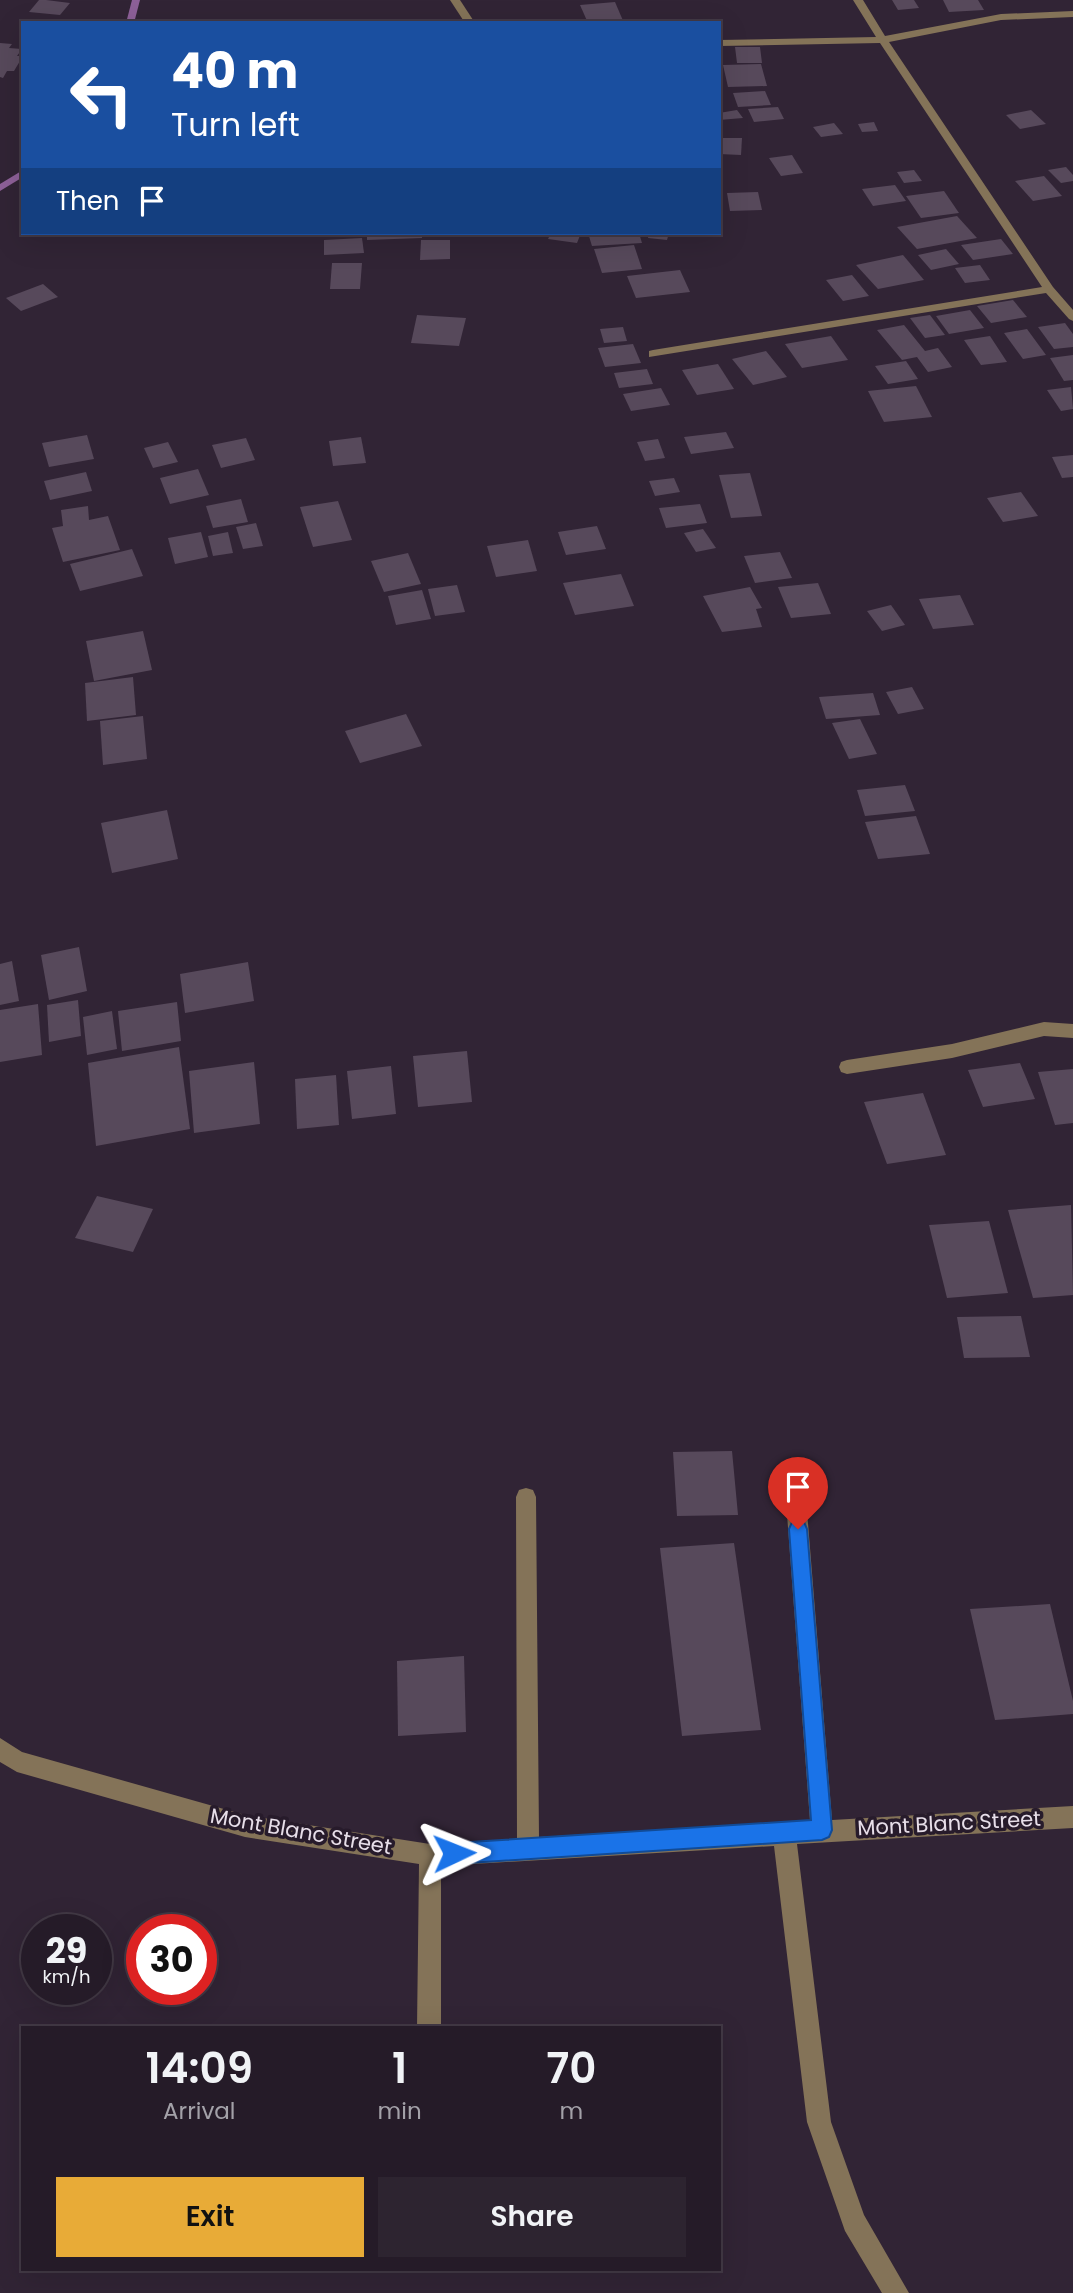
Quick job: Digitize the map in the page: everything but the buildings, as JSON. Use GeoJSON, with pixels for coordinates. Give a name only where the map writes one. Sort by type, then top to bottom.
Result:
{"type":"FeatureCollection","features":[{"type":"Feature","properties":{"kind":"street"},"geometry":{"type":"LineString","coordinates":[[455,0],[469,21]]}},
{"type":"Feature","properties":{"kind":"street"},"geometry":{"type":"LineString","coordinates":[[858,0],[1049,289],[1073,317]]}},
{"type":"Feature","properties":{"kind":"street"},"geometry":{"type":"LineString","coordinates":[[721,43],[883,40],[1001,17],[1073,14]]}},
{"type":"Feature","properties":{"kind":"street"},"geometry":{"type":"LineString","coordinates":[[653,354],[1049,289]]}},
{"type":"Feature","properties":{"kind":"street"},"geometry":{"type":"LineString","coordinates":[[847,1067],[952,1051],[1044,1029],[1073,1031]]}},
{"type":"Feature","properties":{"kind":"street"},"geometry":{"type":"LineString","coordinates":[[794,1474],[822,1830]]}},
{"type":"Feature","properties":{"kind":"street"},"geometry":{"type":"LineString","coordinates":[[526,1497],[528,1850]]}},
{"type":"Feature","properties":{"kind":"street","name":"Mont Blanc Street"},"geometry":{"type":"LineString","coordinates":[[0,1749],[17,1761],[246,1826],[430,1854],[1073,1817]]}},
{"type":"Feature","properties":{"kind":"street"},"geometry":{"type":"LineString","coordinates":[[784,1832],[819,2122],[854,2222],[896,2293]]}},
{"type":"Feature","properties":{"kind":"street"},"geometry":{"type":"LineString","coordinates":[[429,2026],[430,1854]]}},
{"type":"Feature","properties":{"kind":"waterway"},"geometry":{"type":"LineString","coordinates":[[131,21],[136,0]]}},
{"type":"Feature","properties":{"kind":"waterway"},"geometry":{"type":"LineString","coordinates":[[0,188],[21,174]]}},
{"type":"Feature","properties":{"kind":"route"},"geometry":{"type":"LineString","coordinates":[[454,1853],[822,1830],[798,1529]]}}]}
